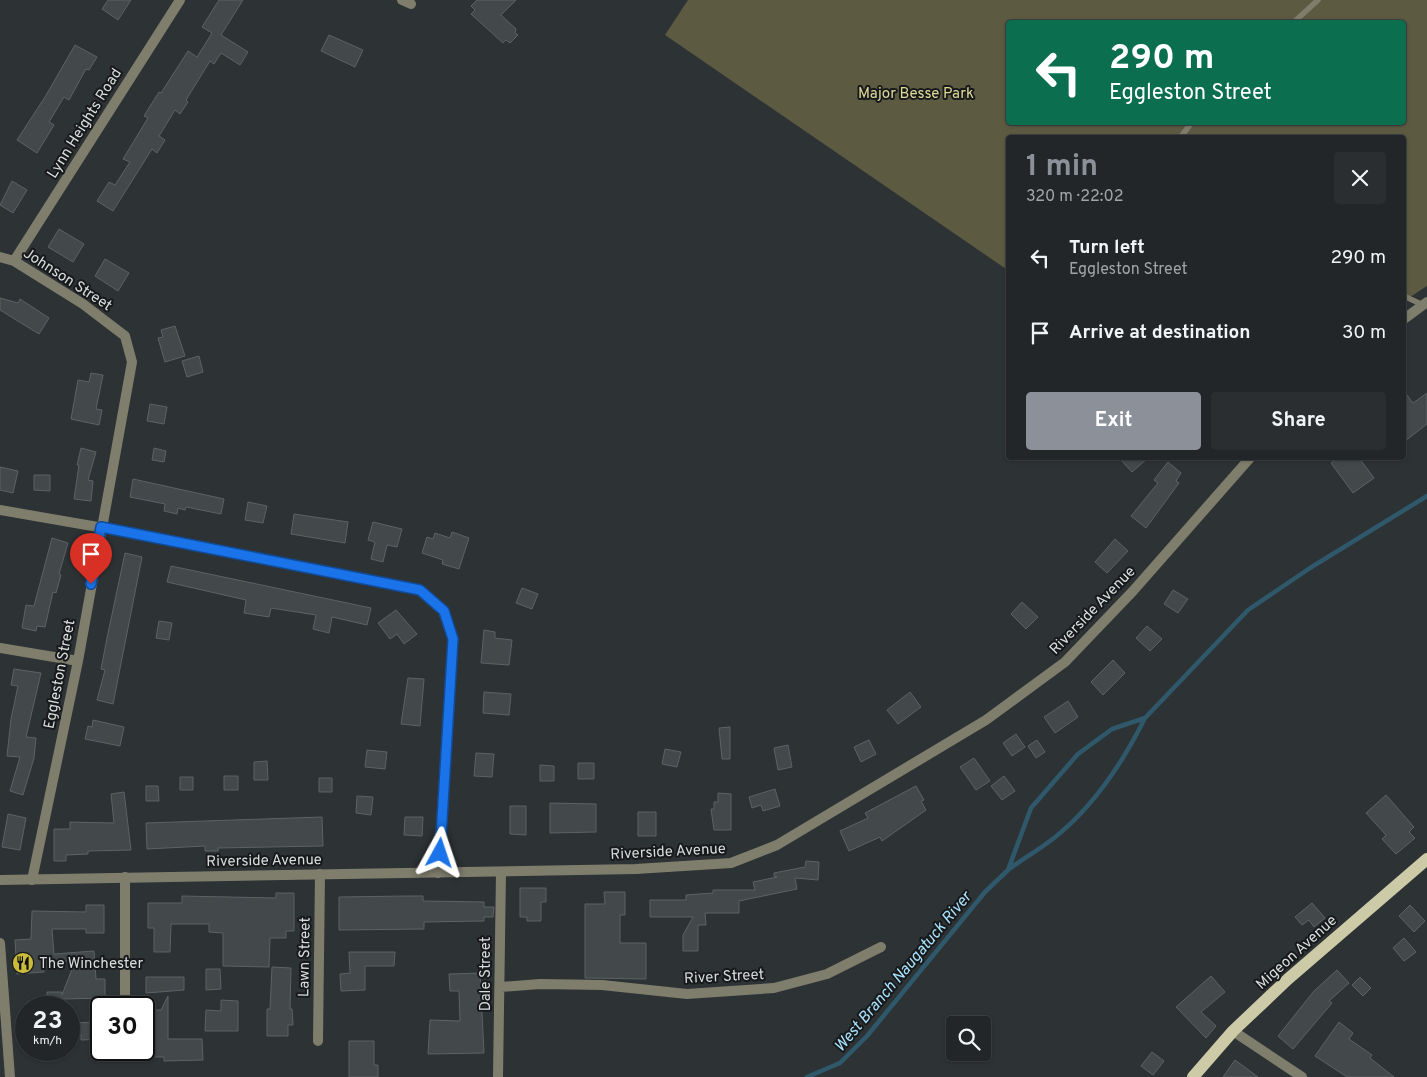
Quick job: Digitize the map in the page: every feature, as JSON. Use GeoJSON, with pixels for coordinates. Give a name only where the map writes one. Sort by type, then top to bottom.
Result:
{"type":"FeatureCollection","features":[{"type":"Feature","properties":{"kind":"main road","name":"Migeon Avenue"},"geometry":{"type":"LineString","coordinates":[[1193,1077],[1233,1031],[1288,979],[1427,859]]}},
{"type":"Feature","properties":{"kind":"street","name":"Lynn Heights Road"},"geometry":{"type":"LineString","coordinates":[[14,261],[180,0]]}},
{"type":"Feature","properties":{"kind":"street","name":"Johnson Street"},"geometry":{"type":"LineString","coordinates":[[0,257],[14,261],[84,304],[125,336],[132,362],[129,386]]}},
{"type":"Feature","properties":{"kind":"street"},"geometry":{"type":"LineString","coordinates":[[1406,318],[1425,304]]}},
{"type":"Feature","properties":{"kind":"street","name":"Eggleston Street"},"geometry":{"type":"LineString","coordinates":[[32,880],[78,661],[101,527],[129,386]]}},
{"type":"Feature","properties":{"kind":"street","name":"Riverside Avenue"},"geometry":{"type":"LineString","coordinates":[[0,880],[686,868],[731,863],[777,845],[986,720],[1065,662],[1133,591],[1248,460]]}},
{"type":"Feature","properties":{"kind":"street"},"geometry":{"type":"LineString","coordinates":[[0,510],[101,527],[420,590],[444,611],[453,639],[438,873]]}},
{"type":"Feature","properties":{"kind":"street"},"geometry":{"type":"LineString","coordinates":[[0,648],[78,661]]}},
{"type":"Feature","properties":{"kind":"street","name":"Dale Street"},"geometry":{"type":"LineString","coordinates":[[498,1077],[501,987],[501,872]]}},
{"type":"Feature","properties":{"kind":"street","name":"Lawn Street"},"geometry":{"type":"LineString","coordinates":[[318,1041],[320,874]]}},
{"type":"Feature","properties":{"kind":"street"},"geometry":{"type":"LineString","coordinates":[[125,878],[125,996]]}},
{"type":"Feature","properties":{"kind":"street"},"geometry":{"type":"LineString","coordinates":[[0,943],[10,1077]]}},
{"type":"Feature","properties":{"kind":"street","name":"River Street"},"geometry":{"type":"LineString","coordinates":[[501,987],[540,984],[602,985],[687,994],[774,988],[827,974],[881,947]]}},
{"type":"Feature","properties":{"kind":"street"},"geometry":{"type":"LineString","coordinates":[[1233,1031],[1302,1077]]}},
{"type":"Feature","properties":{"kind":"lane"},"geometry":{"type":"LineString","coordinates":[[1296,20],[1318,0]]}},
{"type":"Feature","properties":{"kind":"lane"},"geometry":{"type":"LineString","coordinates":[[1406,297],[1425,304]]}},
{"type":"Feature","properties":{"kind":"green space","name":"Major Besse Park"},"geometry":{"type":"Polygon","coordinates":[[[688,0],[1427,0],[1427,286],[1406,300],[1406,135],[1006,135],[1006,269],[665,35],[688,0]]]}},
{"type":"Feature","properties":{"kind":"building"},"geometry":{"type":"Polygon","coordinates":[[[108,0],[131,0],[118,20],[102,9],[108,0]]]}},
{"type":"Feature","properties":{"kind":"building"},"geometry":{"type":"Polygon","coordinates":[[[219,0],[243,0],[221,35],[248,52],[240,65],[221,53],[214,64],[210,61],[186,100],[188,102],[180,114],[175,110],[159,136],[165,140],[157,153],[152,149],[113,211],[97,201],[109,182],[115,185],[130,162],[123,159],[148,118],[144,116],[159,92],[161,93],[188,51],[197,57],[212,33],[202,27],[219,0]]]}},
{"type":"Feature","properties":{"kind":"building"},"geometry":{"type":"Polygon","coordinates":[[[477,0],[516,0],[501,15],[516,29],[515,33],[518,35],[510,43],[506,40],[503,43],[471,14],[475,10],[471,6],[477,0]]]}},
{"type":"Feature","properties":{"kind":"building"},"geometry":{"type":"Polygon","coordinates":[[[329,35],[363,50],[355,67],[321,51],[329,35]]]}},
{"type":"Feature","properties":{"kind":"building"},"geometry":{"type":"Polygon","coordinates":[[[75,45],[97,57],[89,70],[86,69],[69,100],[64,97],[49,122],[54,125],[37,153],[17,140],[75,45]]]}},
{"type":"Feature","properties":{"kind":"building"},"geometry":{"type":"Polygon","coordinates":[[[12,181],[27,190],[13,213],[0,205],[12,181]]]}},
{"type":"Feature","properties":{"kind":"building"},"geometry":{"type":"Polygon","coordinates":[[[59,229],[84,244],[73,262],[48,247],[59,229]]]}},
{"type":"Feature","properties":{"kind":"building"},"geometry":{"type":"Polygon","coordinates":[[[105,259],[129,273],[118,291],[95,276],[105,259]]]}},
{"type":"Feature","properties":{"kind":"building"},"geometry":{"type":"Polygon","coordinates":[[[0,298],[18,303],[20,299],[49,318],[39,334],[0,310],[0,298]]]}},
{"type":"Feature","properties":{"kind":"building"},"geometry":{"type":"Polygon","coordinates":[[[175,326],[185,356],[165,362],[158,338],[163,337],[161,330],[175,326]]]}},
{"type":"Feature","properties":{"kind":"building"},"geometry":{"type":"Polygon","coordinates":[[[199,356],[203,372],[187,377],[182,361],[199,356]]]}},
{"type":"Feature","properties":{"kind":"building"},"geometry":{"type":"Polygon","coordinates":[[[91,373],[103,375],[96,409],[102,410],[99,425],[71,419],[78,380],[89,382],[91,373]]]}},
{"type":"Feature","properties":{"kind":"building"},"geometry":{"type":"Polygon","coordinates":[[[1427,393],[1427,424],[1406,440],[1406,394],[1413,403],[1427,393]]]}},
{"type":"Feature","properties":{"kind":"building"},"geometry":{"type":"Polygon","coordinates":[[[150,404],[167,407],[164,424],[147,421],[150,404]]]}},
{"type":"Feature","properties":{"kind":"building"},"geometry":{"type":"Polygon","coordinates":[[[81,448],[96,452],[88,480],[93,481],[91,501],[74,499],[79,465],[77,465],[81,448]]]}},
{"type":"Feature","properties":{"kind":"building"},"geometry":{"type":"Polygon","coordinates":[[[154,448],[166,451],[164,462],[152,460],[154,448]]]}},
{"type":"Feature","properties":{"kind":"building"},"geometry":{"type":"Polygon","coordinates":[[[1121,460],[1146,460],[1132,472],[1121,460]]]}},
{"type":"Feature","properties":{"kind":"building"},"geometry":{"type":"Polygon","coordinates":[[[1336,460],[1360,460],[1374,478],[1353,493],[1331,463],[1336,460]]]}},
{"type":"Feature","properties":{"kind":"building"},"geometry":{"type":"Polygon","coordinates":[[[1168,462],[1181,473],[1176,481],[1179,483],[1146,528],[1131,516],[1158,483],[1154,480],[1168,462]]]}},
{"type":"Feature","properties":{"kind":"building"},"geometry":{"type":"Polygon","coordinates":[[[0,467],[18,471],[13,493],[0,490],[0,467]]]}},
{"type":"Feature","properties":{"kind":"building"},"geometry":{"type":"Polygon","coordinates":[[[34,475],[50,475],[50,491],[34,490],[34,475]]]}},
{"type":"Feature","properties":{"kind":"building"},"geometry":{"type":"Polygon","coordinates":[[[133,479],[224,499],[221,514],[186,507],[185,510],[178,508],[177,514],[164,511],[165,504],[130,497],[133,479]]]}},
{"type":"Feature","properties":{"kind":"building"},"geometry":{"type":"Polygon","coordinates":[[[248,502],[267,506],[263,523],[245,520],[248,502]]]}},
{"type":"Feature","properties":{"kind":"building"},"geometry":{"type":"Polygon","coordinates":[[[294,514],[348,522],[345,543],[291,534],[294,514]]]}},
{"type":"Feature","properties":{"kind":"building"},"geometry":{"type":"Polygon","coordinates":[[[373,522],[402,529],[397,547],[387,545],[383,562],[371,559],[375,542],[368,540],[373,522]]]}},
{"type":"Feature","properties":{"kind":"building"},"geometry":{"type":"Polygon","coordinates":[[[452,532],[469,538],[459,569],[442,564],[443,560],[422,553],[427,537],[433,539],[435,533],[450,538],[452,532]]]}},
{"type":"Feature","properties":{"kind":"building"},"geometry":{"type":"Polygon","coordinates":[[[52,538],[68,543],[59,574],[61,575],[56,593],[53,592],[45,627],[37,626],[36,631],[22,628],[26,605],[34,606],[52,538]]]}},
{"type":"Feature","properties":{"kind":"building"},"geometry":{"type":"Polygon","coordinates":[[[1115,539],[1128,551],[1107,573],[1095,562],[1115,539]]]}},
{"type":"Feature","properties":{"kind":"building"},"geometry":{"type":"Polygon","coordinates":[[[125,553],[142,557],[113,704],[97,700],[105,670],[101,669],[125,553]]]}},
{"type":"Feature","properties":{"kind":"building"},"geometry":{"type":"Polygon","coordinates":[[[171,566],[371,608],[367,625],[332,617],[329,633],[313,629],[316,615],[271,608],[269,617],[244,613],[246,600],[167,582],[171,566]]]}},
{"type":"Feature","properties":{"kind":"building"},"geometry":{"type":"Polygon","coordinates":[[[522,588],[538,594],[532,609],[516,603],[522,588]]]}},
{"type":"Feature","properties":{"kind":"building"},"geometry":{"type":"Polygon","coordinates":[[[1173,590],[1188,599],[1178,613],[1164,604],[1173,590]]]}},
{"type":"Feature","properties":{"kind":"building"},"geometry":{"type":"Polygon","coordinates":[[[1022,602],[1038,617],[1026,629],[1011,614],[1022,602]]]}},
{"type":"Feature","properties":{"kind":"building"},"geometry":{"type":"Polygon","coordinates":[[[396,610],[417,634],[404,644],[397,634],[390,639],[378,623],[396,610]]]}},
{"type":"Feature","properties":{"kind":"building"},"geometry":{"type":"Polygon","coordinates":[[[159,621],[172,623],[169,640],[156,638],[159,621]]]}},
{"type":"Feature","properties":{"kind":"building"},"geometry":{"type":"Polygon","coordinates":[[[1147,626],[1162,639],[1150,651],[1136,638],[1147,626]]]}},
{"type":"Feature","properties":{"kind":"building"},"geometry":{"type":"Polygon","coordinates":[[[484,630],[495,632],[495,638],[512,640],[509,665],[481,663],[484,630]]]}},
{"type":"Feature","properties":{"kind":"building"},"geometry":{"type":"Polygon","coordinates":[[[1113,660],[1125,673],[1103,695],[1091,682],[1113,660]]]}},
{"type":"Feature","properties":{"kind":"building"},"geometry":{"type":"Polygon","coordinates":[[[14,669],[41,673],[26,737],[36,738],[34,758],[23,795],[10,791],[20,757],[7,756],[11,719],[18,686],[11,685],[14,669]]]}},
{"type":"Feature","properties":{"kind":"building"},"geometry":{"type":"Polygon","coordinates":[[[408,678],[424,679],[420,726],[401,724],[408,678]]]}},
{"type":"Feature","properties":{"kind":"building"},"geometry":{"type":"Polygon","coordinates":[[[484,692],[511,694],[509,715],[483,713],[484,692]]]}},
{"type":"Feature","properties":{"kind":"building"},"geometry":{"type":"Polygon","coordinates":[[[910,692],[921,707],[898,724],[887,710],[910,692]]]}},
{"type":"Feature","properties":{"kind":"building"},"geometry":{"type":"Polygon","coordinates":[[[1068,701],[1078,717],[1055,733],[1044,717],[1068,701]]]}},
{"type":"Feature","properties":{"kind":"building"},"geometry":{"type":"Polygon","coordinates":[[[93,720],[124,727],[120,746],[85,739],[88,726],[92,727],[93,720]]]}},
{"type":"Feature","properties":{"kind":"building"},"geometry":{"type":"Polygon","coordinates":[[[730,727],[730,759],[722,759],[719,728],[730,727]]]}},
{"type":"Feature","properties":{"kind":"building"},"geometry":{"type":"Polygon","coordinates":[[[1016,734],[1025,747],[1012,756],[1003,743],[1016,734]]]}},
{"type":"Feature","properties":{"kind":"building"},"geometry":{"type":"Polygon","coordinates":[[[869,740],[876,754],[861,762],[854,747],[869,740]]]}},
{"type":"Feature","properties":{"kind":"building"},"geometry":{"type":"Polygon","coordinates":[[[1037,740],[1045,752],[1036,758],[1028,746],[1037,740]]]}},
{"type":"Feature","properties":{"kind":"building"},"geometry":{"type":"Polygon","coordinates":[[[788,745],[792,767],[778,770],[774,748],[788,745]]]}},
{"type":"Feature","properties":{"kind":"building"},"geometry":{"type":"Polygon","coordinates":[[[665,749],[681,752],[677,767],[662,764],[665,749]]]}},
{"type":"Feature","properties":{"kind":"building"},"geometry":{"type":"Polygon","coordinates":[[[367,750],[387,752],[385,769],[365,767],[367,750]]]}},
{"type":"Feature","properties":{"kind":"building"},"geometry":{"type":"Polygon","coordinates":[[[476,753],[494,754],[492,777],[474,776],[476,753]]]}},
{"type":"Feature","properties":{"kind":"building"},"geometry":{"type":"Polygon","coordinates":[[[974,758],[990,781],[976,790],[960,767],[974,758]]]}},
{"type":"Feature","properties":{"kind":"building"},"geometry":{"type":"Polygon","coordinates":[[[267,761],[268,780],[254,780],[254,762],[267,761]]]}},
{"type":"Feature","properties":{"kind":"building"},"geometry":{"type":"Polygon","coordinates":[[[578,763],[594,763],[594,779],[578,779],[578,763]]]}},
{"type":"Feature","properties":{"kind":"building"},"geometry":{"type":"Polygon","coordinates":[[[540,765],[554,766],[554,781],[540,781],[540,765]]]}},
{"type":"Feature","properties":{"kind":"building"},"geometry":{"type":"Polygon","coordinates":[[[224,776],[238,776],[238,790],[224,790],[224,776]]]}},
{"type":"Feature","properties":{"kind":"building"},"geometry":{"type":"Polygon","coordinates":[[[1004,776],[1015,791],[1002,800],[991,786],[1004,776]]]}},
{"type":"Feature","properties":{"kind":"building"},"geometry":{"type":"Polygon","coordinates":[[[180,777],[193,777],[193,790],[180,790],[180,777]]]}},
{"type":"Feature","properties":{"kind":"building"},"geometry":{"type":"Polygon","coordinates":[[[319,778],[332,778],[332,792],[319,792],[319,778]]]}},
{"type":"Feature","properties":{"kind":"building"},"geometry":{"type":"Polygon","coordinates":[[[146,786],[158,786],[159,801],[146,801],[146,786]]]}},
{"type":"Feature","properties":{"kind":"building"},"geometry":{"type":"Polygon","coordinates":[[[916,786],[924,800],[921,801],[926,810],[882,841],[880,837],[849,851],[840,831],[868,818],[865,813],[916,786]]]}},
{"type":"Feature","properties":{"kind":"building"},"geometry":{"type":"Polygon","coordinates":[[[775,789],[780,806],[763,811],[761,805],[752,808],[749,797],[775,789]]]}},
{"type":"Feature","properties":{"kind":"building"},"geometry":{"type":"Polygon","coordinates":[[[124,792],[131,850],[88,851],[88,854],[66,855],[66,861],[54,861],[54,829],[70,829],[70,822],[114,823],[111,794],[124,792]]]}},
{"type":"Feature","properties":{"kind":"building"},"geometry":{"type":"Polygon","coordinates":[[[718,793],[731,794],[731,830],[714,830],[711,809],[714,809],[714,802],[718,802],[718,793]]]}},
{"type":"Feature","properties":{"kind":"building"},"geometry":{"type":"Polygon","coordinates":[[[1386,795],[1414,827],[1409,832],[1415,838],[1396,854],[1382,839],[1386,835],[1366,813],[1386,795]]]}},
{"type":"Feature","properties":{"kind":"building"},"geometry":{"type":"Polygon","coordinates":[[[357,796],[373,797],[371,815],[356,813],[357,796]]]}},
{"type":"Feature","properties":{"kind":"building"},"geometry":{"type":"Polygon","coordinates":[[[550,803],[596,804],[596,832],[550,833],[550,803]]]}},
{"type":"Feature","properties":{"kind":"building"},"geometry":{"type":"Polygon","coordinates":[[[510,806],[526,806],[526,835],[510,834],[510,806]]]}},
{"type":"Feature","properties":{"kind":"building"},"geometry":{"type":"Polygon","coordinates":[[[638,812],[656,812],[656,836],[638,836],[638,812]]]}},
{"type":"Feature","properties":{"kind":"building"},"geometry":{"type":"Polygon","coordinates":[[[8,814],[26,818],[20,850],[2,847],[8,814]]]}},
{"type":"Feature","properties":{"kind":"building"},"geometry":{"type":"Polygon","coordinates":[[[322,817],[323,846],[218,848],[218,851],[205,851],[205,846],[147,849],[146,823],[322,817]]]}},
{"type":"Feature","properties":{"kind":"building"},"geometry":{"type":"Polygon","coordinates":[[[405,817],[423,817],[422,836],[404,835],[405,817]]]}},
{"type":"Feature","properties":{"kind":"building"},"geometry":{"type":"Polygon","coordinates":[[[806,861],[819,862],[818,880],[795,878],[797,889],[739,901],[739,913],[705,913],[706,925],[698,925],[698,951],[683,951],[683,935],[693,917],[650,917],[650,900],[686,900],[686,895],[713,893],[713,890],[755,890],[753,882],[777,877],[774,876],[774,873],[805,867],[806,861]]]}},
{"type":"Feature","properties":{"kind":"building"},"geometry":{"type":"Polygon","coordinates":[[[520,888],[546,888],[546,902],[541,902],[541,921],[527,921],[527,917],[520,917],[520,888]]]}},
{"type":"Feature","properties":{"kind":"building"},"geometry":{"type":"Polygon","coordinates":[[[604,892],[625,892],[625,915],[620,915],[620,943],[646,943],[646,979],[585,978],[585,904],[605,904],[604,892]]]}},
{"type":"Feature","properties":{"kind":"building"},"geometry":{"type":"Polygon","coordinates":[[[276,893],[294,893],[294,931],[286,931],[286,938],[270,938],[269,967],[223,966],[223,933],[209,932],[209,924],[171,924],[170,952],[154,952],[154,928],[148,928],[148,903],[182,903],[182,896],[276,898],[276,893]]]}},
{"type":"Feature","properties":{"kind":"building"},"geometry":{"type":"Polygon","coordinates":[[[423,896],[423,901],[484,902],[484,907],[494,907],[493,917],[484,917],[484,921],[424,922],[424,929],[339,930],[339,897],[423,896]]]}},
{"type":"Feature","properties":{"kind":"building"},"geometry":{"type":"Polygon","coordinates":[[[1312,903],[1325,918],[1314,927],[1309,920],[1302,925],[1295,917],[1312,903]]]}},
{"type":"Feature","properties":{"kind":"building"},"geometry":{"type":"Polygon","coordinates":[[[86,905],[104,905],[104,933],[86,933],[86,929],[52,929],[54,954],[94,951],[96,979],[105,979],[105,996],[90,996],[90,998],[80,999],[80,996],[47,996],[47,992],[62,992],[62,995],[77,956],[54,967],[44,968],[44,972],[17,974],[15,940],[31,939],[32,911],[86,912],[86,905]]]}},
{"type":"Feature","properties":{"kind":"building"},"geometry":{"type":"Polygon","coordinates":[[[1410,905],[1425,921],[1414,932],[1399,916],[1410,905]]]}},
{"type":"Feature","properties":{"kind":"building"},"geometry":{"type":"Polygon","coordinates":[[[1404,938],[1416,952],[1404,961],[1393,948],[1404,938]]]}},
{"type":"Feature","properties":{"kind":"building"},"geometry":{"type":"Polygon","coordinates":[[[349,952],[395,952],[394,966],[365,966],[365,990],[341,991],[340,974],[350,973],[349,952]]]}},
{"type":"Feature","properties":{"kind":"building"},"geometry":{"type":"Polygon","coordinates":[[[272,967],[291,968],[290,1009],[292,1009],[293,1025],[288,1025],[288,1036],[267,1036],[267,1009],[270,1009],[272,967]]]}},
{"type":"Feature","properties":{"kind":"building"},"geometry":{"type":"Polygon","coordinates":[[[206,969],[220,969],[221,989],[206,990],[206,969]]]}},
{"type":"Feature","properties":{"kind":"building"},"geometry":{"type":"Polygon","coordinates":[[[1337,970],[1349,983],[1329,1001],[1332,1003],[1293,1049],[1278,1036],[1314,991],[1337,970]]]}},
{"type":"Feature","properties":{"kind":"building"},"geometry":{"type":"Polygon","coordinates":[[[480,973],[484,1053],[428,1054],[430,1020],[460,1021],[459,991],[450,991],[449,974],[480,973]]]}},
{"type":"Feature","properties":{"kind":"building"},"geometry":{"type":"Polygon","coordinates":[[[1211,976],[1225,992],[1201,1012],[1216,1026],[1206,1038],[1176,1007],[1211,976]]]}},
{"type":"Feature","properties":{"kind":"building"},"geometry":{"type":"Polygon","coordinates":[[[146,977],[184,977],[184,990],[146,993],[146,977]]]}},
{"type":"Feature","properties":{"kind":"building"},"geometry":{"type":"Polygon","coordinates":[[[1360,977],[1371,988],[1363,996],[1352,985],[1360,977]]]}},
{"type":"Feature","properties":{"kind":"building"},"geometry":{"type":"Polygon","coordinates":[[[168,996],[168,1039],[202,1039],[203,1060],[164,1061],[164,1057],[155,1057],[155,1010],[161,1010],[168,996]]]}},
{"type":"Feature","properties":{"kind":"building"},"geometry":{"type":"Polygon","coordinates":[[[221,1000],[238,1001],[238,1031],[205,1031],[206,1010],[221,1011],[221,1000]]]}},
{"type":"Feature","properties":{"kind":"building"},"geometry":{"type":"Polygon","coordinates":[[[90,1022],[90,1040],[81,1040],[80,1023],[90,1022]]]}},
{"type":"Feature","properties":{"kind":"building"},"geometry":{"type":"Polygon","coordinates":[[[1339,1022],[1353,1033],[1349,1039],[1372,1055],[1370,1058],[1394,1077],[1347,1077],[1315,1056],[1339,1022]]]}},
{"type":"Feature","properties":{"kind":"building"},"geometry":{"type":"Polygon","coordinates":[[[349,1041],[374,1041],[374,1065],[378,1065],[378,1077],[349,1077],[349,1041]]]}},
{"type":"Feature","properties":{"kind":"building"},"geometry":{"type":"Polygon","coordinates":[[[1152,1052],[1164,1061],[1153,1075],[1141,1066],[1152,1052]]]}},
{"type":"Feature","properties":{"kind":"building"},"geometry":{"type":"Polygon","coordinates":[[[1235,1060],[1258,1077],[1223,1077],[1235,1060]]]}},
{"type":"Feature","properties":{"kind":"waterway","name":"West Branch Naugatuck River"},"geometry":{"type":"LineString","coordinates":[[807,1077],[840,1063],[867,1036],[985,892],[1008,870],[1031,808],[1078,754],[1112,729],[1145,718],[1248,610],[1310,568],[1427,496]]}},
{"type":"Feature","properties":{"kind":"waterway","name":"West Branch Naugatuck River"},"geometry":{"type":"LineString","coordinates":[[1009,869],[1054,838],[1081,813],[1117,767],[1145,718]]}},
{"type":"Feature","properties":{"kind":"place","name":"The Winchester"},"geometry":{"type":"Point","coordinates":[23,963]}},
{"type":"Feature","properties":{"kind":"route"},"geometry":{"type":"LineString","coordinates":[[91,584],[101,527],[420,590],[444,611],[453,639],[448,694],[444,815],[440,853]]}}]}
